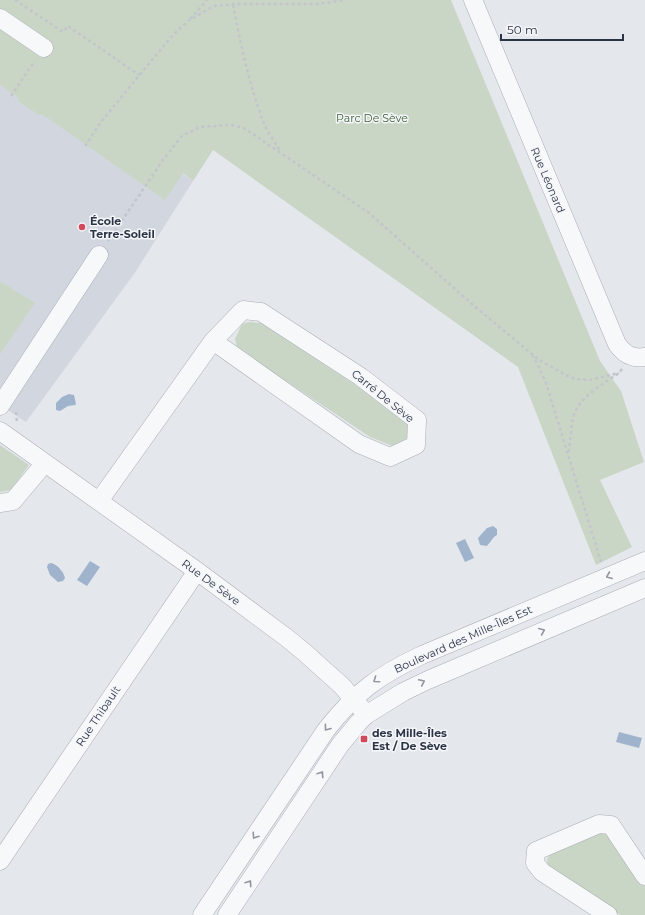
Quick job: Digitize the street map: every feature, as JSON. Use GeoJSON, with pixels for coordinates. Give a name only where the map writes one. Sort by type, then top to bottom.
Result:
{"type":"FeatureCollection","features":[{"type":"Feature","properties":{"kind":"street","name":"Rue Léonard"},"geometry":{"type":"LineString","coordinates":[[473,0],[617,344],[624,352],[637,356]]}},
{"type":"Feature","properties":{"kind":"street"},"geometry":{"type":"LineString","coordinates":[[0,18],[44,48]]}},
{"type":"Feature","properties":{"kind":"street"},"geometry":{"type":"LineString","coordinates":[[0,406],[99,255]]}},
{"type":"Feature","properties":{"kind":"street","name":"Carré De Sève"},"geometry":{"type":"LineString","coordinates":[[99,502],[213,341],[243,310],[261,312],[362,377],[417,420],[416,445],[390,456],[359,444],[213,341]]}},
{"type":"Feature","properties":{"kind":"street","name":"Rue De Sève"},"geometry":{"type":"LineString","coordinates":[[0,431],[197,571],[304,652],[342,686],[366,715]]}},
{"type":"Feature","properties":{"kind":"street"},"geometry":{"type":"LineString","coordinates":[[0,503],[13,501],[45,463]]}},
{"type":"Feature","properties":{"kind":"street","name":"Boulevard des Mille-Îles Est"},"geometry":{"type":"LineString","coordinates":[[202,915],[326,730],[353,698],[378,678],[409,661],[645,561]]}},
{"type":"Feature","properties":{"kind":"street","name":"Rue Thibault"},"geometry":{"type":"LineString","coordinates":[[0,861],[197,571]]}},
{"type":"Feature","properties":{"kind":"street","name":"Boulevard des Mille-Îles Est"},"geometry":{"type":"LineString","coordinates":[[231,914],[340,745],[366,715],[403,692],[433,677],[645,588]]}},
{"type":"Feature","properties":{"kind":"street"},"geometry":{"type":"LineString","coordinates":[[608,915],[542,872],[536,863],[536,851],[599,824],[612,825],[645,876]]}},
{"type":"Feature","properties":{"kind":"street"},"geometry":{"type":"LineString","coordinates":[[212,900],[231,914]]}},
{"type":"Feature","properties":{"kind":"path"},"geometry":{"type":"LineString","coordinates":[[15,0],[63,32],[68,26],[139,75]]}},
{"type":"Feature","properties":{"kind":"path"},"geometry":{"type":"LineString","coordinates":[[85,146],[101,122],[139,75],[172,36],[207,0]]}},
{"type":"Feature","properties":{"kind":"path"},"geometry":{"type":"LineString","coordinates":[[188,21],[214,6],[317,4],[344,0]]}},
{"type":"Feature","properties":{"kind":"path"},"geometry":{"type":"LineString","coordinates":[[233,5],[255,96],[267,129],[282,154]]}},
{"type":"Feature","properties":{"kind":"path"},"geometry":{"type":"LineString","coordinates":[[99,255],[147,182],[182,136],[200,127],[231,125],[244,128],[369,213],[539,360],[566,376],[575,379],[590,380],[619,373],[586,396],[577,408],[573,418],[568,454]]}},
{"type":"Feature","properties":{"kind":"path"},"geometry":{"type":"LineString","coordinates":[[529,352],[537,363],[546,383],[603,568]]}},
{"type":"Feature","properties":{"kind":"shaded area","name":"École Terre-Soleil"},"geometry":{"type":"Polygon","coordinates":[[[0,43],[193,181],[134,274],[26,422],[0,405],[0,43]]]}},
{"type":"Feature","properties":{"kind":"green space","name":"Parc De Sève"},"geometry":{"type":"Polygon","coordinates":[[[0,0],[451,0],[600,361],[621,391],[644,462],[600,480],[632,547],[596,565],[518,367],[213,150],[193,181],[183,173],[165,200],[42,114],[39,115],[18,101],[19,98],[0,85],[0,0]]]}},
{"type":"Feature","properties":{"kind":"green space"},"geometry":{"type":"Polygon","coordinates":[[[1,282],[35,303],[0,354],[0,284],[1,282]]]}},
{"type":"Feature","properties":{"kind":"green space"},"geometry":{"type":"Polygon","coordinates":[[[249,322],[261,323],[366,392],[410,425],[409,437],[393,446],[370,437],[237,348],[235,339],[242,324],[249,322]]]}},
{"type":"Feature","properties":{"kind":"green space"},"geometry":{"type":"Polygon","coordinates":[[[0,445],[29,465],[11,490],[0,492],[0,445]]]}},
{"type":"Feature","properties":{"kind":"green space"},"geometry":{"type":"Polygon","coordinates":[[[604,832],[610,835],[645,887],[645,915],[620,915],[548,869],[547,860],[551,852],[597,833],[604,832]]]}},
{"type":"Feature","properties":{"kind":"water"},"geometry":{"type":"Polygon","coordinates":[[[69,394],[74,395],[76,404],[68,406],[60,411],[56,410],[56,403],[62,397],[69,394]]]}},
{"type":"Feature","properties":{"kind":"water"},"geometry":{"type":"Polygon","coordinates":[[[493,526],[497,529],[497,535],[487,546],[480,545],[478,538],[487,528],[493,526]]]}},
{"type":"Feature","properties":{"kind":"water"},"geometry":{"type":"Polygon","coordinates":[[[465,539],[474,558],[465,562],[456,543],[465,539]]]}},
{"type":"Feature","properties":{"kind":"water"},"geometry":{"type":"Polygon","coordinates":[[[90,561],[100,567],[87,586],[77,580],[90,561]]]}},
{"type":"Feature","properties":{"kind":"water"},"geometry":{"type":"Polygon","coordinates":[[[51,563],[56,565],[62,571],[65,578],[63,581],[58,582],[50,575],[47,567],[48,564],[51,563]]]}},
{"type":"Feature","properties":{"kind":"water"},"geometry":{"type":"Polygon","coordinates":[[[619,732],[642,738],[639,748],[616,742],[619,732]]]}},
{"type":"Feature","properties":{"kind":"place","name":"École Terre-Soleil"},"geometry":{"type":"Point","coordinates":[82,227]}},
{"type":"Feature","properties":{"kind":"place","name":"des Mille-Îles Est / De Sève"},"geometry":{"type":"Point","coordinates":[364,739]}}]}
